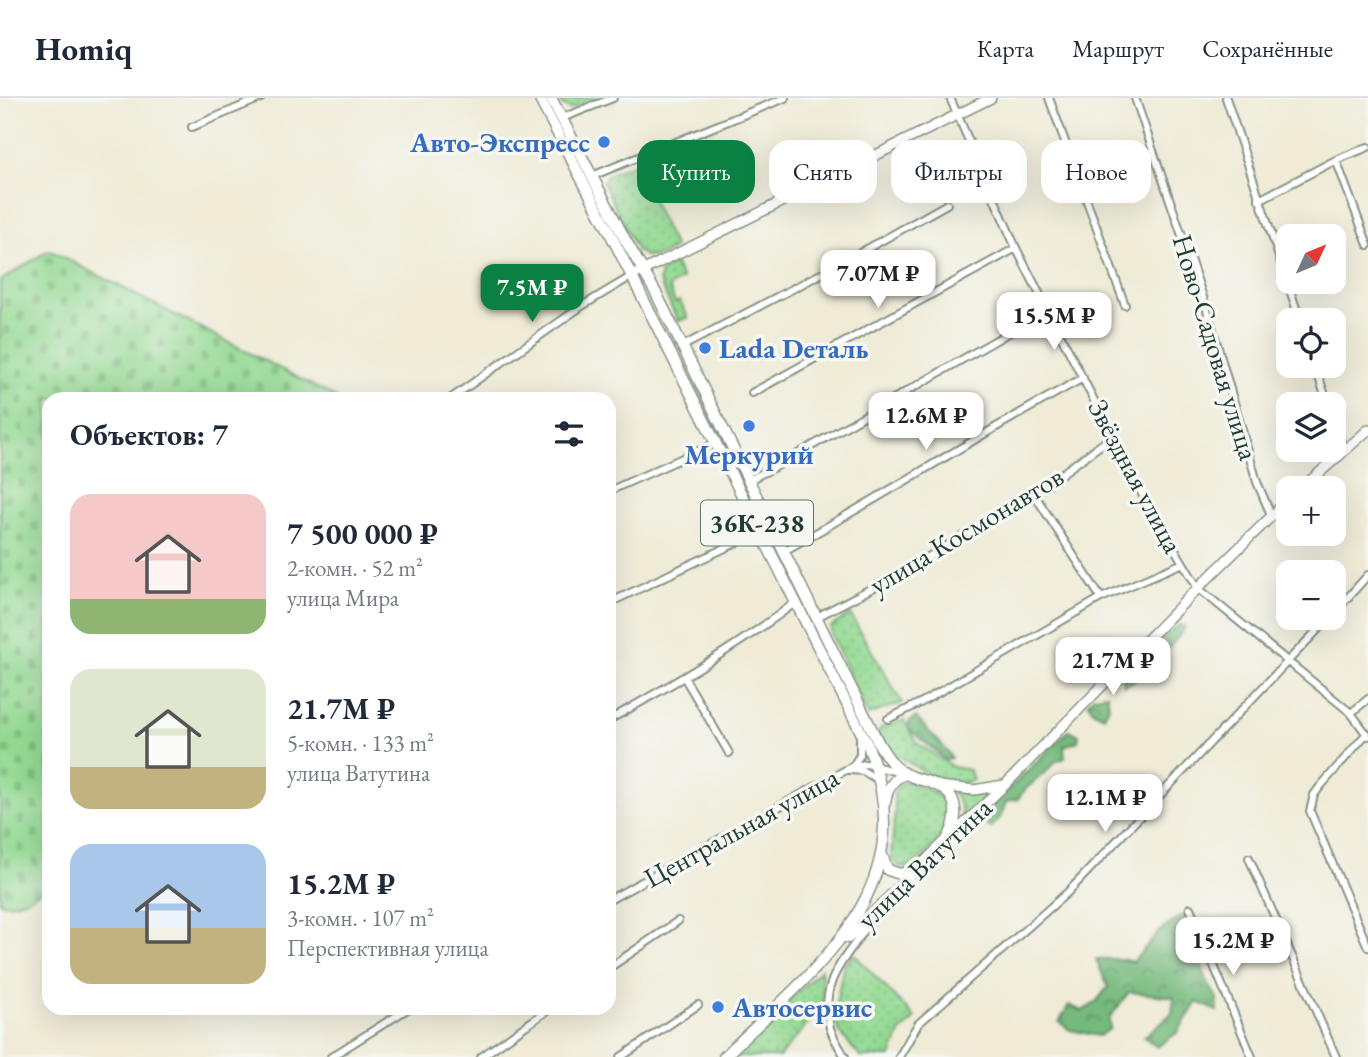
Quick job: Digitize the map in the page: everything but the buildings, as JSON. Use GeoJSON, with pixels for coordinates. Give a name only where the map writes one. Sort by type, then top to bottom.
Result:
{"type":"FeatureCollection","features":[{"type":"Feature","properties":{"kind":"main road","name":"36К-238"},"geometry":{"type":"LineString","coordinates":[[539,98],[632,276],[859,728],[876,766],[880,784],[884,807],[881,853],[876,874],[860,911],[827,957],[724,1057]]}},
{"type":"Feature","properties":{"kind":"main road"},"geometry":{"type":"LineString","coordinates":[[551,98],[683,346],[747,481],[879,744],[895,766],[905,774],[939,786],[974,790],[1006,784]]}},
{"type":"Feature","properties":{"kind":"main road"},"geometry":{"type":"LineString","coordinates":[[632,276],[991,98]]}},
{"type":"Feature","properties":{"kind":"main road"},"geometry":{"type":"LineString","coordinates":[[1346,450],[1368,430]]}},
{"type":"Feature","properties":{"kind":"main road"},"geometry":{"type":"LineString","coordinates":[[1316,476],[1332,462]]}},
{"type":"Feature","properties":{"kind":"main road","name":"улица Ватутина"},"geometry":{"type":"LineString","coordinates":[[827,957],[1006,784],[1276,511]]}},
{"type":"Feature","properties":{"kind":"main road"},"geometry":{"type":"LineString","coordinates":[[884,807],[890,786],[905,774]]}},
{"type":"Feature","properties":{"kind":"main road"},"geometry":{"type":"LineString","coordinates":[[939,786],[951,797],[956,810],[956,822],[947,841]]}},
{"type":"Feature","properties":{"kind":"main road"},"geometry":{"type":"LineString","coordinates":[[881,853],[884,864],[893,872],[908,873],[919,867]]}},
{"type":"Feature","properties":{"kind":"street"},"geometry":{"type":"LineString","coordinates":[[192,127],[261,98]]}},
{"type":"Feature","properties":{"kind":"street"},"geometry":{"type":"LineString","coordinates":[[562,118],[613,98]]}},
{"type":"Feature","properties":{"kind":"street"},"geometry":{"type":"LineString","coordinates":[[592,176],[785,98]]}},
{"type":"Feature","properties":{"kind":"street","name":"Звёздная улица"},"geometry":{"type":"LineString","coordinates":[[950,98],[955,115],[1016,248],[1143,496],[1198,588]]}},
{"type":"Feature","properties":{"kind":"street"},"geometry":{"type":"LineString","coordinates":[[1049,98],[1125,305]]}},
{"type":"Feature","properties":{"kind":"street","name":"Ново-Садовая улица"},"geometry":{"type":"LineString","coordinates":[[1135,98],[1205,303],[1257,482],[1270,516]]}},
{"type":"Feature","properties":{"kind":"street"},"geometry":{"type":"LineString","coordinates":[[1226,98],[1296,308]]}},
{"type":"Feature","properties":{"kind":"street"},"geometry":{"type":"LineString","coordinates":[[1259,200],[1336,160],[1368,147]]}},
{"type":"Feature","properties":{"kind":"street"},"geometry":{"type":"LineString","coordinates":[[1336,160],[1368,245]]}},
{"type":"Feature","properties":{"kind":"street"},"geometry":{"type":"LineString","coordinates":[[683,346],[840,264],[947,204]]}},
{"type":"Feature","properties":{"kind":"street"},"geometry":{"type":"LineString","coordinates":[[752,393],[1016,248]]}},
{"type":"Feature","properties":{"kind":"street"},"geometry":{"type":"LineString","coordinates":[[460,392],[582,306],[632,276]]}},
{"type":"Feature","properties":{"kind":"street"},"geometry":{"type":"LineString","coordinates":[[747,481],[789,460],[1048,310]]}},
{"type":"Feature","properties":{"kind":"street"},"geometry":{"type":"LineString","coordinates":[[782,552],[864,506],[1010,417],[1083,377]]}},
{"type":"Feature","properties":{"kind":"street","name":"улица Космонавтов"},"geometry":{"type":"LineString","coordinates":[[815,618],[903,572],[1034,494],[1113,436]]}},
{"type":"Feature","properties":{"kind":"street"},"geometry":{"type":"LineString","coordinates":[[616,488],[716,443]]}},
{"type":"Feature","properties":{"kind":"street"},"geometry":{"type":"LineString","coordinates":[[1034,494],[1101,598]]}},
{"type":"Feature","properties":{"kind":"street"},"geometry":{"type":"LineString","coordinates":[[616,600],[761,531]]}},
{"type":"Feature","properties":{"kind":"street"},"geometry":{"type":"LineString","coordinates":[[888,719],[1101,598],[1183,563]]}},
{"type":"Feature","properties":{"kind":"street"},"geometry":{"type":"LineString","coordinates":[[1346,600],[1368,575]]}},
{"type":"Feature","properties":{"kind":"street"},"geometry":{"type":"LineString","coordinates":[[1198,588],[1351,713],[1367,735],[1319,788],[1314,795],[1310,811],[1368,947]]}},
{"type":"Feature","properties":{"kind":"street"},"geometry":{"type":"LineString","coordinates":[[616,716],[761,629],[796,602]]}},
{"type":"Feature","properties":{"kind":"street"},"geometry":{"type":"LineString","coordinates":[[899,1057],[918,1024],[1068,892],[1318,630]]}},
{"type":"Feature","properties":{"kind":"street"},"geometry":{"type":"LineString","coordinates":[[684,677],[729,753]]}},
{"type":"Feature","properties":{"kind":"street"},"geometry":{"type":"LineString","coordinates":[[1351,713],[1368,699]]}},
{"type":"Feature","properties":{"kind":"street"},"geometry":{"type":"LineString","coordinates":[[853,766],[858,761],[862,747],[859,728]]}},
{"type":"Feature","properties":{"kind":"street","name":"Центральная улица"},"geometry":{"type":"LineString","coordinates":[[616,896],[853,766],[876,766],[905,774]]}},
{"type":"Feature","properties":{"kind":"street"},"geometry":{"type":"LineString","coordinates":[[845,771],[863,771],[880,784]]}},
{"type":"Feature","properties":{"kind":"street"},"geometry":{"type":"LineString","coordinates":[[1249,858],[1336,1057]]}},
{"type":"Feature","properties":{"kind":"street"},"geometry":{"type":"LineString","coordinates":[[845,1057],[831,1030],[828,1009],[830,985],[841,961],[882,904]]}},
{"type":"Feature","properties":{"kind":"street"},"geometry":{"type":"LineString","coordinates":[[1190,908],[1252,1057]]}},
{"type":"Feature","properties":{"kind":"street"},"geometry":{"type":"LineString","coordinates":[[616,963],[678,921]]}},
{"type":"Feature","properties":{"kind":"street"},"geometry":{"type":"LineString","coordinates":[[621,1057],[698,1005]]}},
{"type":"Feature","properties":{"kind":"street"},"geometry":{"type":"LineString","coordinates":[[331,1057],[398,1015]]}},
{"type":"Feature","properties":{"kind":"street"},"geometry":{"type":"LineString","coordinates":[[481,1057],[541,1015]]}},
{"type":"Feature","properties":{"kind":"green space"},"geometry":{"type":"Polygon","coordinates":[[[558,98],[597,98],[570,109],[563,106],[558,98]]]}},
{"type":"Feature","properties":{"kind":"green space"},"geometry":{"type":"Polygon","coordinates":[[[635,163],[637,203],[654,203],[675,248],[651,257],[637,251],[603,182],[607,175],[635,163]]]}},
{"type":"Feature","properties":{"kind":"green space"},"geometry":{"type":"Polygon","coordinates":[[[49,250],[325,392],[42,392],[42,889],[26,899],[7,904],[0,903],[0,281],[49,250]]]}},
{"type":"Feature","properties":{"kind":"green space"},"geometry":{"type":"Polygon","coordinates":[[[674,263],[682,279],[669,287],[675,303],[680,301],[688,318],[678,321],[659,281],[661,272],[674,263]]]}},
{"type":"Feature","properties":{"kind":"green space"},"geometry":{"type":"Polygon","coordinates":[[[850,614],[902,703],[868,715],[831,635],[831,627],[850,614]]]}},
{"type":"Feature","properties":{"kind":"green space"},"geometry":{"type":"Polygon","coordinates":[[[1180,624],[1185,628],[1166,652],[1159,655],[1154,644],[1180,624]]]}},
{"type":"Feature","properties":{"kind":"green space"},"geometry":{"type":"Polygon","coordinates":[[[1144,660],[1149,666],[1148,674],[1124,686],[1123,677],[1135,664],[1144,660]]]}},
{"type":"Feature","properties":{"kind":"green space"},"geometry":{"type":"Polygon","coordinates":[[[1107,694],[1109,706],[1104,716],[1094,711],[1088,703],[1093,696],[1107,694]]]}},
{"type":"Feature","properties":{"kind":"green space"},"geometry":{"type":"Polygon","coordinates":[[[916,717],[951,758],[946,760],[908,728],[909,722],[916,717]]]}},
{"type":"Feature","properties":{"kind":"green space"},"geometry":{"type":"Polygon","coordinates":[[[904,720],[917,743],[953,767],[969,770],[973,780],[949,781],[935,777],[895,753],[878,734],[881,728],[904,720]]]}},
{"type":"Feature","properties":{"kind":"green space"},"geometry":{"type":"Polygon","coordinates":[[[1069,730],[1079,735],[1078,741],[1064,746],[1065,758],[1056,761],[1018,799],[1006,802],[1000,818],[991,828],[985,824],[994,803],[1069,730]]]}},
{"type":"Feature","properties":{"kind":"green space"},"geometry":{"type":"Polygon","coordinates":[[[910,781],[943,800],[949,816],[941,837],[915,863],[904,868],[896,864],[891,857],[894,792],[902,782],[910,781]]]}},
{"type":"Feature","properties":{"kind":"green space"},"geometry":{"type":"Polygon","coordinates":[[[950,791],[976,794],[993,792],[961,824],[960,806],[950,791]]]}},
{"type":"Feature","properties":{"kind":"green space"},"geometry":{"type":"Polygon","coordinates":[[[1188,911],[1201,944],[1201,964],[1208,984],[1217,997],[1217,1011],[1197,1002],[1178,1032],[1157,1047],[1144,1037],[1172,1013],[1174,997],[1129,992],[1109,1019],[1110,1029],[1099,1036],[1070,1030],[1059,1022],[1069,1005],[1082,1011],[1095,1003],[1108,987],[1096,959],[1133,962],[1159,932],[1188,911]]]}},
{"type":"Feature","properties":{"kind":"green space"},"geometry":{"type":"Polygon","coordinates":[[[854,954],[915,1018],[900,1033],[891,1057],[860,1057],[838,1030],[835,1009],[844,964],[854,954]]]}},
{"type":"Feature","properties":{"kind":"green space"},"geometry":{"type":"Polygon","coordinates":[[[821,969],[823,1006],[779,1057],[732,1057],[821,969]]]}},
{"type":"Feature","properties":{"kind":"place","name":"Авто-Экспресс"},"geometry":{"type":"Point","coordinates":[604,142]}},
{"type":"Feature","properties":{"kind":"place","name":"Lada Dеталь"},"geometry":{"type":"Point","coordinates":[705,348]}},
{"type":"Feature","properties":{"kind":"place","name":"Меркурий"},"geometry":{"type":"Point","coordinates":[749,426]}},
{"type":"Feature","properties":{"kind":"place","name":"Автосервис"},"geometry":{"type":"Point","coordinates":[718,1007]}}]}
